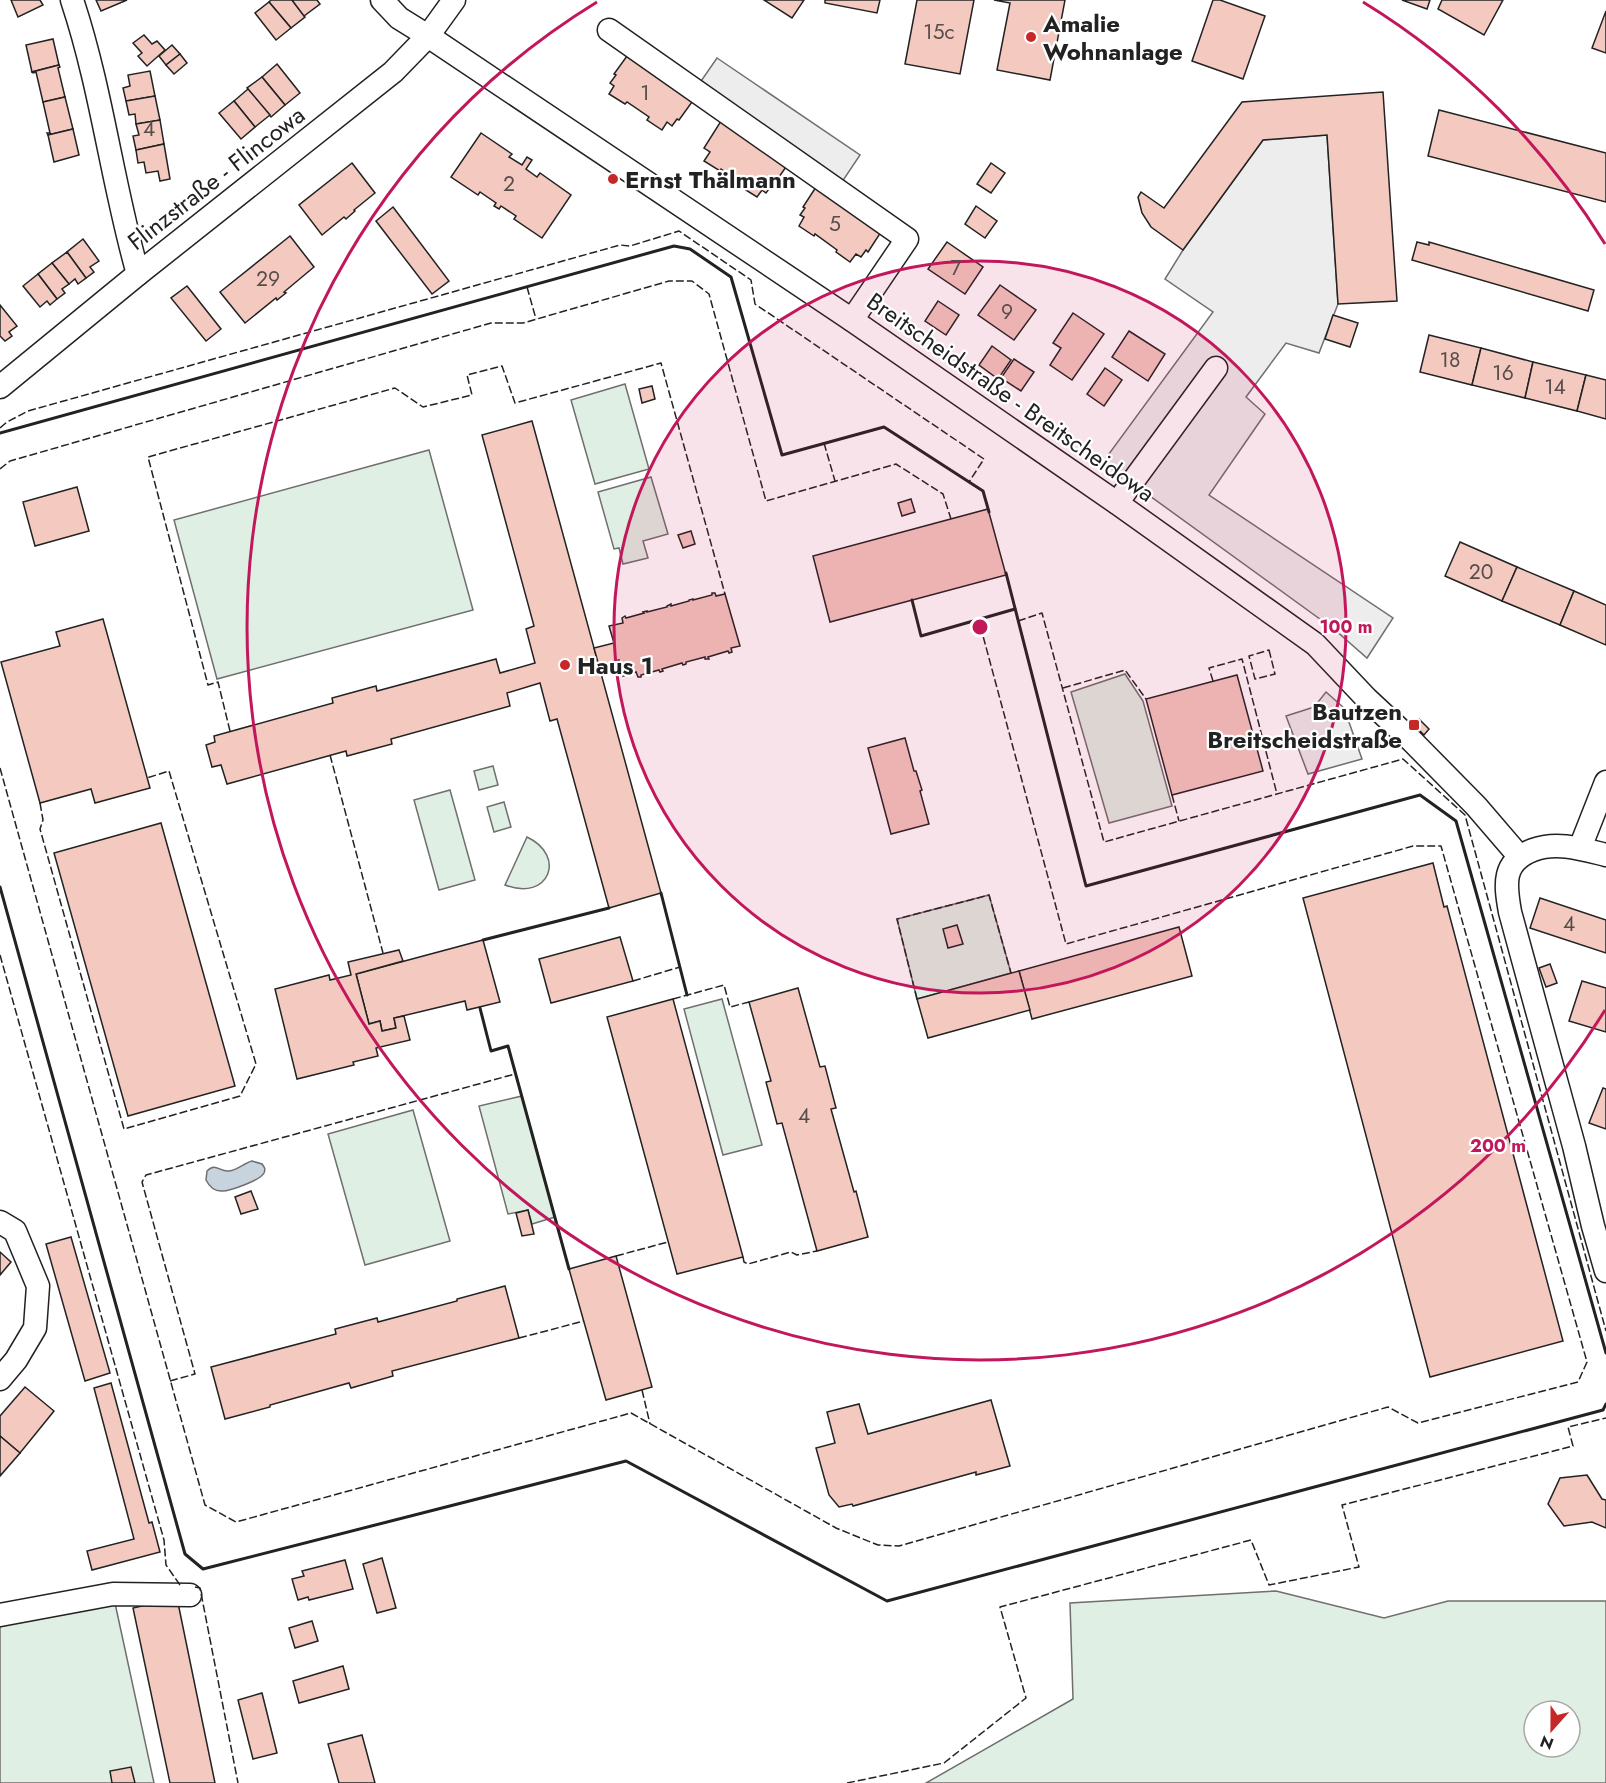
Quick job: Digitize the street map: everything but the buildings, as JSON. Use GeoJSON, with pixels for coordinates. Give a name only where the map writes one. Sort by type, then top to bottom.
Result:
{"type":"FeatureCollection","features":[{"type":"Feature","properties":{"kind":"street"},"geometry":{"type":"LineString","coordinates":[[72,0],[81,25],[101,103],[126,232],[138,274]]}},
{"type":"Feature","properties":{"kind":"street","name":"Breitscheidstraße - Breitscheidowa"},"geometry":{"type":"LineString","coordinates":[[381,0],[399,18],[852,320],[1117,503],[1315,644],[1367,699],[1476,806],[1519,856]]}},
{"type":"Feature","properties":{"kind":"street","name":"Flinzstraße - Flincowa"},"geometry":{"type":"LineString","coordinates":[[0,387],[138,274],[393,72],[428,36],[454,0]]}},
{"type":"Feature","properties":{"kind":"street"},"geometry":{"type":"LineString","coordinates":[[609,30],[907,239],[852,320]]}},
{"type":"Feature","properties":{"kind":"street"},"geometry":{"type":"LineString","coordinates":[[1117,503],[1216,369]]}},
{"type":"Feature","properties":{"kind":"street"},"geometry":{"type":"LineString","coordinates":[[1580,848],[1606,782]]}},
{"type":"Feature","properties":{"kind":"street"},"geometry":{"type":"LineString","coordinates":[[1606,855],[1580,848],[1555,845],[1542,847],[1519,856],[1512,864],[1506,891],[1574,1146],[1600,1228],[1606,1271]]}},
{"type":"Feature","properties":{"kind":"street"},"geometry":{"type":"LineString","coordinates":[[0,1222],[15,1231],[38,1286],[35,1328],[16,1360],[0,1378]]}},
{"type":"Feature","properties":{"kind":"street"},"geometry":{"type":"LineString","coordinates":[[0,1615],[113,1594],[190,1595]]}},
{"type":"Feature","properties":{"kind":"green space"},"geometry":{"type":"Polygon","coordinates":[[[625,384],[649,469],[595,484],[571,400],[625,384]]]}},
{"type":"Feature","properties":{"kind":"green space"},"geometry":{"type":"Polygon","coordinates":[[[429,450],[473,610],[217,679],[174,520],[429,450]]]}},
{"type":"Feature","properties":{"kind":"green space"},"geometry":{"type":"Polygon","coordinates":[[[651,477],[668,534],[643,541],[648,558],[623,564],[619,548],[614,549],[598,492],[651,477]]]}},
{"type":"Feature","properties":{"kind":"green space"},"geometry":{"type":"Polygon","coordinates":[[[1125,674],[1143,701],[1172,806],[1109,823],[1071,692],[1125,674]]]}},
{"type":"Feature","properties":{"kind":"green space"},"geometry":{"type":"Polygon","coordinates":[[[493,766],[498,785],[479,790],[474,771],[493,766]]]}},
{"type":"Feature","properties":{"kind":"green space"},"geometry":{"type":"Polygon","coordinates":[[[450,790],[475,880],[439,890],[414,800],[450,790]]]}},
{"type":"Feature","properties":{"kind":"green space"},"geometry":{"type":"Polygon","coordinates":[[[504,802],[511,827],[494,832],[487,807],[504,802]]]}},
{"type":"Feature","properties":{"kind":"green space"},"geometry":{"type":"Polygon","coordinates":[[[527,837],[539,845],[547,855],[549,865],[547,874],[542,882],[533,887],[520,889],[505,885],[527,837]]]}},
{"type":"Feature","properties":{"kind":"green space"},"geometry":{"type":"Polygon","coordinates":[[[989,895],[1011,973],[917,999],[897,919],[989,895]]]}},
{"type":"Feature","properties":{"kind":"green space"},"geometry":{"type":"Polygon","coordinates":[[[722,999],[762,1145],[723,1155],[684,1009],[722,999]]]}},
{"type":"Feature","properties":{"kind":"green space"},"geometry":{"type":"Polygon","coordinates":[[[522,1096],[555,1217],[532,1224],[528,1210],[508,1214],[479,1106],[522,1096]]]}},
{"type":"Feature","properties":{"kind":"green space"},"geometry":{"type":"Polygon","coordinates":[[[413,1110],[450,1241],[365,1265],[328,1134],[413,1110]]]}},
{"type":"Feature","properties":{"kind":"green space"},"geometry":{"type":"Polygon","coordinates":[[[1276,1591],[1384,1618],[1448,1601],[1606,1601],[1606,1783],[926,1783],[1073,1699],[1070,1603],[1276,1591]]]}},
{"type":"Feature","properties":{"kind":"green space"},"geometry":{"type":"Polygon","coordinates":[[[113,1594],[154,1783],[0,1783],[0,1615],[113,1594]]]}},
{"type":"Feature","properties":{"kind":"shaded area"},"geometry":{"type":"Polygon","coordinates":[[[717,58],[860,155],[842,182],[699,84],[717,58]]]}},
{"type":"Feature","properties":{"kind":"shaded area"},"geometry":{"type":"Polygon","coordinates":[[[1327,135],[1338,304],[1319,353],[1286,343],[1246,397],[1265,414],[1209,495],[1393,618],[1367,658],[1335,630],[1103,462],[1213,312],[1165,279],[1183,250],[1263,140],[1327,135]]]}},
{"type":"Feature","properties":{"kind":"shaded area"},"geometry":{"type":"Polygon","coordinates":[[[1326,692],[1344,708],[1362,759],[1308,774],[1286,716],[1315,706],[1326,692]]]}},
{"type":"Feature","properties":{"kind":"shaded area"},"geometry":{"type":"Polygon","coordinates":[[[252,1161],[262,1164],[265,1171],[262,1176],[244,1185],[218,1191],[212,1188],[206,1180],[207,1171],[210,1168],[229,1171],[252,1161]]]}},
{"type":"Feature","properties":{"kind":"fence"},"geometry":{"type":"LineString","coordinates":[[0,428],[28,411],[620,245],[630,246],[679,231],[751,280],[755,304],[984,459],[969,482]]}},
{"type":"Feature","properties":{"kind":"fence"},"geometry":{"type":"LineString","coordinates":[[0,469],[10,461],[491,323],[523,323],[669,281],[692,281],[709,294],[766,501],[896,464],[943,494],[951,519]]}},
{"type":"Feature","properties":{"kind":"fence"},"geometry":{"type":"LineString","coordinates":[[527,287],[536,319]]}},
{"type":"Feature","properties":{"kind":"fence"},"geometry":{"type":"LineString","coordinates":[[230,731],[218,682],[208,685],[148,457],[395,388],[423,407],[472,395],[467,375],[502,366],[515,403],[661,363],[725,594]]}},
{"type":"Feature","properties":{"kind":"fence"},"geometry":{"type":"LineString","coordinates":[[824,443],[835,481]]}},
{"type":"Feature","properties":{"kind":"fence"},"geometry":{"type":"LineString","coordinates":[[1018,621],[1042,613],[1104,842],[1403,759],[1465,815],[1606,1331]]}},
{"type":"Feature","properties":{"kind":"fence"},"geometry":{"type":"LineString","coordinates":[[0,768],[205,1505],[236,1522],[631,1413],[836,1528],[878,1545],[899,1546],[1388,1407],[1418,1423],[1578,1382],[1587,1362],[1441,846],[1413,846],[1066,944],[979,621]]}},
{"type":"Feature","properties":{"kind":"fence"},"geometry":{"type":"LineString","coordinates":[[1269,650],[1275,674],[1255,679],[1249,656],[1269,650]]}},
{"type":"Feature","properties":{"kind":"fence"},"geometry":{"type":"LineString","coordinates":[[1213,681],[1209,668],[1242,659],[1277,794]]}},
{"type":"Feature","properties":{"kind":"fence"},"geometry":{"type":"LineString","coordinates":[[1063,688],[1125,670],[1146,699]]}},
{"type":"Feature","properties":{"kind":"fence"},"geometry":{"type":"LineString","coordinates":[[330,755],[383,953]]}},
{"type":"Feature","properties":{"kind":"fence"},"geometry":{"type":"LineString","coordinates":[[40,803],[43,820],[40,829],[124,1129],[240,1096],[256,1064],[169,771],[147,778]]}},
{"type":"Feature","properties":{"kind":"fence"},"geometry":{"type":"LineString","coordinates":[[1172,795],[1179,821]]}},
{"type":"Feature","properties":{"kind":"fence"},"geometry":{"type":"LineString","coordinates":[[917,999],[897,919],[989,895],[1011,973]]}},
{"type":"Feature","properties":{"kind":"fence"},"geometry":{"type":"LineString","coordinates":[[0,955],[164,1540],[166,1565],[180,1585],[183,1585]]}},
{"type":"Feature","properties":{"kind":"fence"},"geometry":{"type":"LineString","coordinates":[[633,981],[680,967]]}},
{"type":"Feature","properties":{"kind":"fence"},"geometry":{"type":"LineString","coordinates":[[673,999],[724,985],[730,1007],[749,1002]]}},
{"type":"Feature","properties":{"kind":"fence"},"geometry":{"type":"LineString","coordinates":[[170,1381],[195,1374],[142,1182],[146,1175],[515,1074]]}},
{"type":"Feature","properties":{"kind":"fence"},"geometry":{"type":"LineString","coordinates":[[616,1256],[668,1242]]}},
{"type":"Feature","properties":{"kind":"fence"},"geometry":{"type":"LineString","coordinates":[[743,1257],[744,1262],[748,1264],[791,1252],[797,1255],[817,1251]]}},
{"type":"Feature","properties":{"kind":"fence"},"geometry":{"type":"LineString","coordinates":[[519,1338],[584,1321]]}},
{"type":"Feature","properties":{"kind":"fence"},"geometry":{"type":"LineString","coordinates":[[642,1390],[650,1424]]}},
{"type":"Feature","properties":{"kind":"fence"},"geometry":{"type":"LineString","coordinates":[[847,1783],[944,1763],[1026,1698],[1000,1607],[1251,1540],[1269,1585],[1359,1567],[1342,1505],[1573,1446],[1568,1427],[1606,1418]]}},
{"type":"Feature","properties":{"kind":"fence"},"geometry":{"type":"LineString","coordinates":[[195,1587],[200,1588],[238,1783]]}},
{"type":"Feature","properties":{"kind":"wall"},"geometry":{"type":"LineString","coordinates":[[0,433],[674,246],[690,249],[731,277],[782,455],[884,427],[983,491],[989,512]]}},
{"type":"Feature","properties":{"kind":"wall"},"geometry":{"type":"LineString","coordinates":[[1006,573],[1086,886],[1420,795],[1456,821],[1606,1353]]}},
{"type":"Feature","properties":{"kind":"wall"},"geometry":{"type":"LineString","coordinates":[[912,600],[921,636],[1015,609]]}},
{"type":"Feature","properties":{"kind":"wall"},"geometry":{"type":"LineString","coordinates":[[0,887],[185,1554],[203,1569],[626,1461],[887,1601],[1603,1410],[1606,1404]]}},
{"type":"Feature","properties":{"kind":"wall"},"geometry":{"type":"LineString","coordinates":[[661,893],[687,995]]}},
{"type":"Feature","properties":{"kind":"wall"},"geometry":{"type":"LineString","coordinates":[[483,940],[609,908]]}},
{"type":"Feature","properties":{"kind":"wall"},"geometry":{"type":"LineString","coordinates":[[480,1008],[491,1051],[508,1046],[569,1269]]}},
{"type":"Feature","properties":{"kind":"place","name":"Amalie Wohnanlage"},"geometry":{"type":"Point","coordinates":[1031,37]}},
{"type":"Feature","properties":{"kind":"place","name":"Ernst Thälmann"},"geometry":{"type":"Point","coordinates":[613,179]}},
{"type":"Feature","properties":{"kind":"place","name":"Haus 1"},"geometry":{"type":"Point","coordinates":[565,665]}},
{"type":"Feature","properties":{"kind":"place","name":"Bautzen Breitscheidstraße"},"geometry":{"type":"Point","coordinates":[1414,725]}}]}
